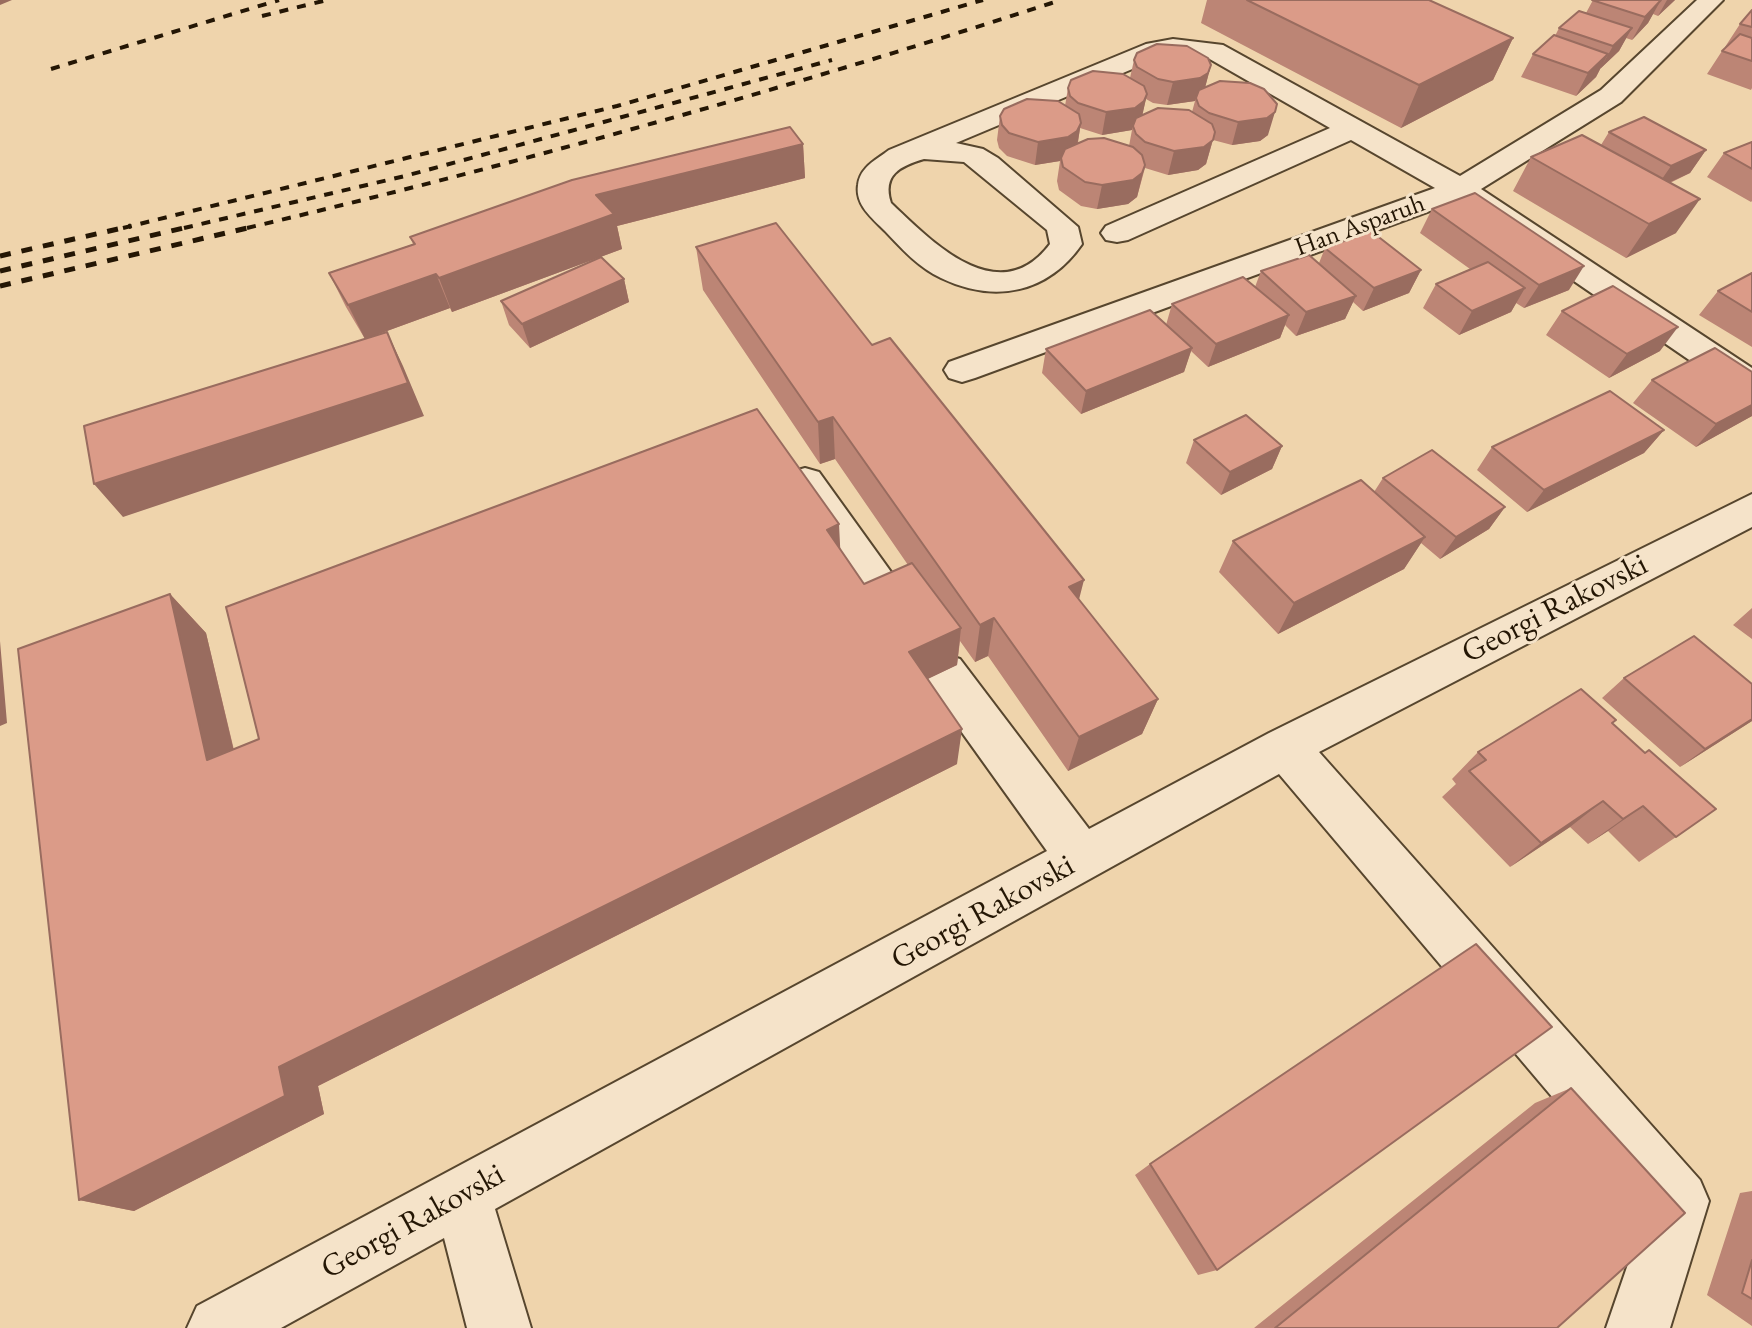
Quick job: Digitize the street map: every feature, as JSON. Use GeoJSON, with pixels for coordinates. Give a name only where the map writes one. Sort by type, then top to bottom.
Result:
{"type":"FeatureCollection","features":[{"type":"Feature","properties":{"kind":"street","name":"Han Asparuh"},"geometry":{"type":"LineString","coordinates":[[962,370],[1460,189],[1611,96],[1711,0]]}},
{"type":"Feature","properties":{"kind":"street"},"geometry":{"type":"LineString","coordinates":[[899,156],[923,150],[949,150],[973,155],[988,164],[1062,227],[1066,244],[1058,260],[1040,273],[1014,280],[985,280],[958,274],[937,261],[877,206],[872,196],[872,180],[882,166],[899,156],[1155,50],[1173,47],[1214,51],[1460,189],[1752,385]]}},
{"type":"Feature","properties":{"kind":"street"},"geometry":{"type":"LineString","coordinates":[[1117,233],[1352,129]]}},
{"type":"Feature","properties":{"kind":"street"},"geometry":{"type":"LineString","coordinates":[[782,449],[894,609]]}},
{"type":"Feature","properties":{"kind":"street","name":"Georgi Rakovski"},"geometry":{"type":"LineString","coordinates":[[219,1328],[1285,747],[1752,509]]}},
{"type":"Feature","properties":{"kind":"street"},"geometry":{"type":"LineString","coordinates":[[944,672],[1082,859]]}},
{"type":"Feature","properties":{"kind":"street"},"geometry":{"type":"LineString","coordinates":[[1285,747],[1679,1201],[1638,1328]]}},
{"type":"Feature","properties":{"kind":"street"},"geometry":{"type":"LineString","coordinates":[[462,1196],[499,1328]]}},
{"type":"Feature","properties":{"kind":"building"},"geometry":{"type":"Polygon","coordinates":[[[1247,0],[1429,0],[1513,38],[1419,85],[1247,0]]]}},
{"type":"Feature","properties":{"kind":"building"},"geometry":{"type":"Polygon","coordinates":[[[1592,0],[1661,0],[1645,17],[1592,0]]]}},
{"type":"Feature","properties":{"kind":"building"},"geometry":{"type":"Polygon","coordinates":[[[1752,10],[1752,27],[1740,24],[1752,10]]]}},
{"type":"Feature","properties":{"kind":"building"},"geometry":{"type":"Polygon","coordinates":[[[1579,11],[1632,28],[1613,46],[1559,28],[1579,11]]]}},
{"type":"Feature","properties":{"kind":"building"},"geometry":{"type":"Polygon","coordinates":[[[1740,34],[1752,38],[1752,61],[1722,51],[1740,34]]]}},
{"type":"Feature","properties":{"kind":"building"},"geometry":{"type":"Polygon","coordinates":[[[1554,35],[1608,54],[1588,73],[1533,54],[1554,35]]]}},
{"type":"Feature","properties":{"kind":"building"},"geometry":{"type":"Polygon","coordinates":[[[1157,44],[1187,46],[1208,58],[1211,65],[1208,73],[1200,78],[1173,82],[1158,79],[1137,67],[1134,60],[1137,53],[1157,44]]]}},
{"type":"Feature","properties":{"kind":"building"},"geometry":{"type":"Polygon","coordinates":[[[1093,71],[1123,74],[1144,86],[1147,94],[1144,101],[1135,108],[1106,112],[1078,103],[1070,96],[1068,88],[1071,80],[1093,71]]]}},
{"type":"Feature","properties":{"kind":"building"},"geometry":{"type":"Polygon","coordinates":[[[1220,81],[1250,83],[1264,89],[1277,104],[1275,112],[1267,118],[1238,122],[1209,113],[1199,106],[1196,98],[1199,90],[1220,81]]]}},
{"type":"Feature","properties":{"kind":"building"},"geometry":{"type":"Polygon","coordinates":[[[1027,99],[1058,101],[1079,114],[1081,123],[1077,131],[1068,137],[1038,142],[1009,133],[1002,125],[1000,116],[1004,109],[1027,99]]]}},
{"type":"Feature","properties":{"kind":"building"},"geometry":{"type":"Polygon","coordinates":[[[1158,108],[1189,110],[1212,124],[1215,132],[1213,140],[1204,147],[1174,151],[1145,142],[1133,126],[1136,118],[1158,108]]]}},
{"type":"Feature","properties":{"kind":"building"},"geometry":{"type":"Polygon","coordinates":[[[1644,117],[1706,150],[1671,166],[1609,132],[1644,117]]]}},
{"type":"Feature","properties":{"kind":"building"},"geometry":{"type":"Polygon","coordinates":[[[790,127],[803,144],[596,195],[614,214],[439,278],[436,274],[348,305],[329,273],[415,244],[410,237],[572,180],[790,127]]]}},
{"type":"Feature","properties":{"kind":"building"},"geometry":{"type":"Polygon","coordinates":[[[1582,135],[1700,199],[1649,224],[1531,157],[1582,135]]]}},
{"type":"Feature","properties":{"kind":"building"},"geometry":{"type":"Polygon","coordinates":[[[1104,138],[1133,147],[1142,155],[1145,165],[1142,173],[1133,180],[1102,185],[1085,182],[1063,167],[1061,158],[1065,149],[1088,139],[1104,138]]]}},
{"type":"Feature","properties":{"kind":"building"},"geometry":{"type":"Polygon","coordinates":[[[1752,142],[1752,169],[1724,153],[1752,142]]]}},
{"type":"Feature","properties":{"kind":"building"},"geometry":{"type":"Polygon","coordinates":[[[1475,193],[1584,266],[1539,285],[1432,209],[1475,193]]]}},
{"type":"Feature","properties":{"kind":"building"},"geometry":{"type":"Polygon","coordinates":[[[776,223],[872,345],[890,338],[1084,580],[1069,587],[1158,699],[1079,737],[994,618],[980,625],[833,417],[818,422],[696,247],[776,223]]]}},
{"type":"Feature","properties":{"kind":"building"},"geometry":{"type":"Polygon","coordinates":[[[1371,231],[1421,270],[1374,288],[1325,248],[1371,231]]]}},
{"type":"Feature","properties":{"kind":"building"},"geometry":{"type":"Polygon","coordinates":[[[1309,255],[1356,296],[1306,312],[1261,271],[1309,255]]]}},
{"type":"Feature","properties":{"kind":"building"},"geometry":{"type":"Polygon","coordinates":[[[601,257],[624,279],[522,324],[501,301],[601,257]]]}},
{"type":"Feature","properties":{"kind":"building"},"geometry":{"type":"Polygon","coordinates":[[[1488,262],[1525,288],[1472,311],[1436,284],[1488,262]]]}},
{"type":"Feature","properties":{"kind":"building"},"geometry":{"type":"Polygon","coordinates":[[[1752,273],[1752,312],[1718,291],[1752,273]]]}},
{"type":"Feature","properties":{"kind":"building"},"geometry":{"type":"Polygon","coordinates":[[[1243,277],[1289,315],[1216,344],[1172,304],[1243,277]]]}},
{"type":"Feature","properties":{"kind":"building"},"geometry":{"type":"Polygon","coordinates":[[[1613,286],[1678,327],[1627,354],[1562,311],[1613,286]]]}},
{"type":"Feature","properties":{"kind":"building"},"geometry":{"type":"Polygon","coordinates":[[[1150,310],[1192,348],[1086,391],[1046,349],[1150,310]]]}},
{"type":"Feature","properties":{"kind":"building"},"geometry":{"type":"Polygon","coordinates":[[[387,332],[408,383],[94,484],[84,426],[387,332]]]}},
{"type":"Feature","properties":{"kind":"building"},"geometry":{"type":"Polygon","coordinates":[[[1715,348],[1752,372],[1752,405],[1716,424],[1652,380],[1715,348]]]}},
{"type":"Feature","properties":{"kind":"building"},"geometry":{"type":"Polygon","coordinates":[[[1610,391],[1664,430],[1544,490],[1492,447],[1610,391]]]}},
{"type":"Feature","properties":{"kind":"building"},"geometry":{"type":"Polygon","coordinates":[[[757,409],[839,524],[827,530],[864,584],[912,563],[961,628],[909,652],[962,729],[279,1067],[285,1096],[79,1200],[18,649],[170,594],[207,760],[259,739],[226,607],[757,409]]]}},
{"type":"Feature","properties":{"kind":"building"},"geometry":{"type":"Polygon","coordinates":[[[1246,415],[1282,446],[1230,472],[1194,440],[1246,415]]]}},
{"type":"Feature","properties":{"kind":"building"},"geometry":{"type":"Polygon","coordinates":[[[1432,450],[1505,507],[1456,537],[1383,478],[1432,450]]]}},
{"type":"Feature","properties":{"kind":"building"},"geometry":{"type":"Polygon","coordinates":[[[1361,480],[1425,537],[1294,603],[1233,541],[1361,480]]]}},
{"type":"Feature","properties":{"kind":"building"},"geometry":{"type":"Polygon","coordinates":[[[1694,636],[1752,684],[1752,719],[1705,749],[1624,678],[1694,636]]]}},
{"type":"Feature","properties":{"kind":"building"},"geometry":{"type":"Polygon","coordinates":[[[1581,689],[1616,720],[1612,723],[1645,753],[1649,750],[1716,809],[1676,837],[1643,806],[1623,819],[1603,801],[1541,843],[1469,771],[1486,760],[1478,752],[1581,689]]]}},
{"type":"Feature","properties":{"kind":"building"},"geometry":{"type":"Polygon","coordinates":[[[1476,944],[1552,1027],[1217,1270],[1150,1164],[1476,944]]]}},
{"type":"Feature","properties":{"kind":"building"},"geometry":{"type":"Polygon","coordinates":[[[1571,1088],[1685,1213],[1557,1328],[1275,1328],[1571,1088]]]}},
{"type":"Feature","properties":{"kind":"building"},"geometry":{"type":"Polygon","coordinates":[[[1752,1260],[1752,1299],[1742,1293],[1752,1260]]]}},
{"type":"Feature","properties":{"kind":"railway"},"geometry":{"type":"LineString","coordinates":[[51,69],[279,0]]}},
{"type":"Feature","properties":{"kind":"railway"},"geometry":{"type":"LineString","coordinates":[[262,16],[327,0]]}},
{"type":"Feature","properties":{"kind":"railway"},"geometry":{"type":"LineString","coordinates":[[123,228],[617,106],[983,0]]}},
{"type":"Feature","properties":{"kind":"railway"},"geometry":{"type":"LineString","coordinates":[[247,228],[657,122],[1061,0]]}},
{"type":"Feature","properties":{"kind":"railway"},"geometry":{"type":"LineString","coordinates":[[184,228],[405,176],[832,60]]}},
{"type":"Feature","properties":{"kind":"railway"},"geometry":{"type":"LineString","coordinates":[[0,256],[131,226]]}},
{"type":"Feature","properties":{"kind":"railway"},"geometry":{"type":"LineString","coordinates":[[0,271],[192,226]]}},
{"type":"Feature","properties":{"kind":"railway"},"geometry":{"type":"LineString","coordinates":[[0,286],[256,226]]}}]}
